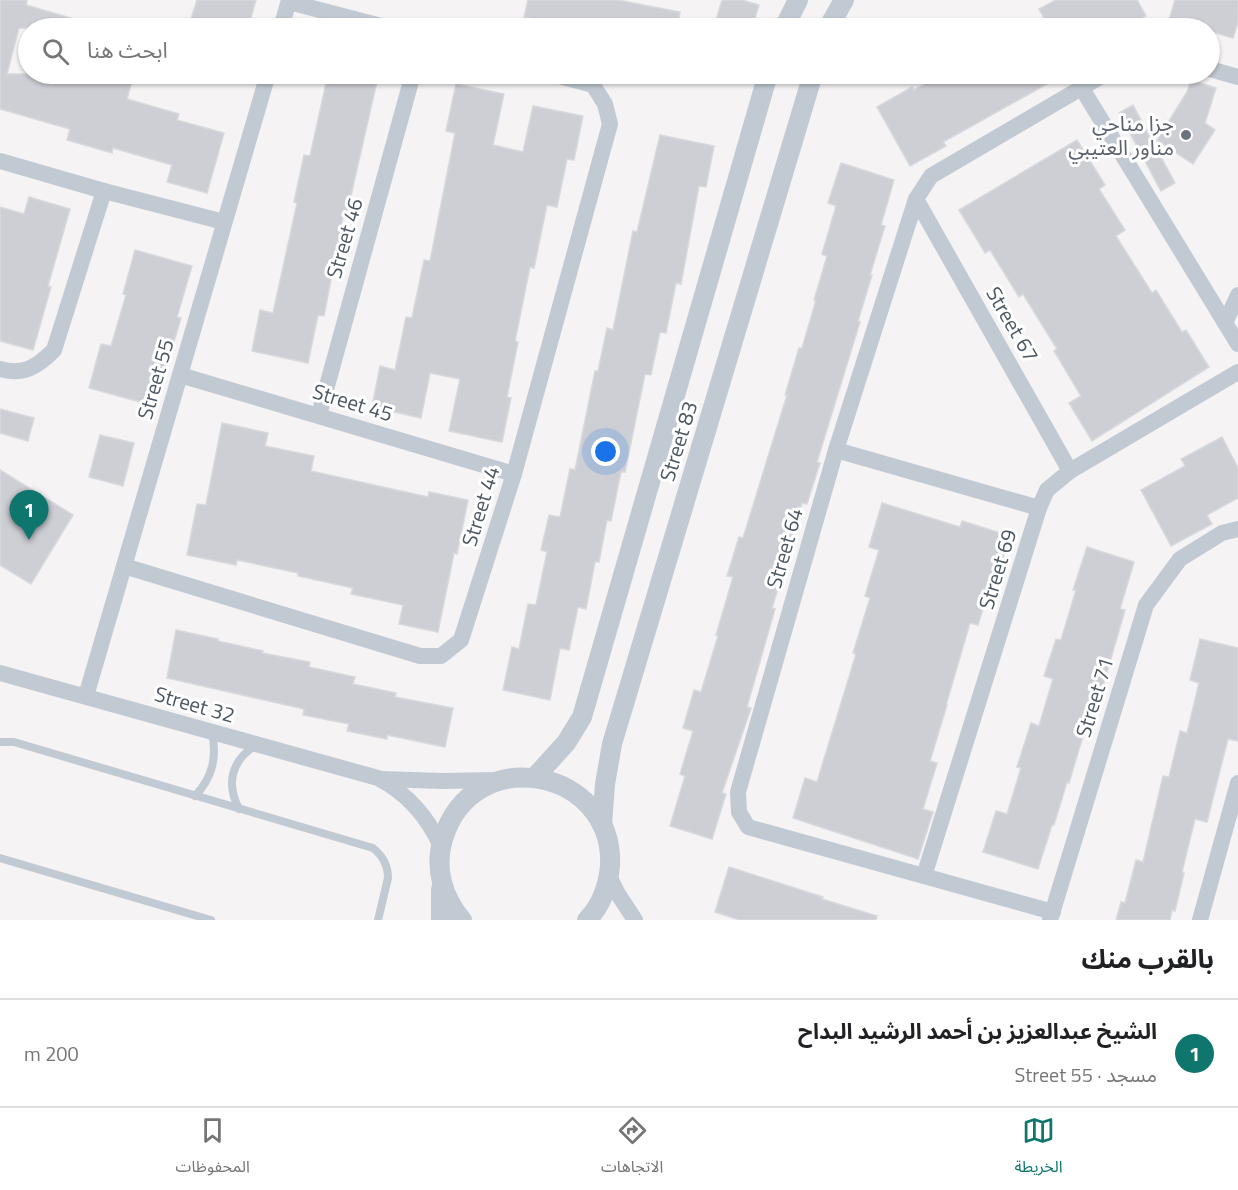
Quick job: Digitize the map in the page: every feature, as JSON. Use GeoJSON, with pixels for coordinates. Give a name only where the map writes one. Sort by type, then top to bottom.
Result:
{"type":"FeatureCollection","features":[{"type":"Feature","properties":{"kind":"street"},"geometry":{"type":"LineString","coordinates":[[789,18],[798,0]]}},
{"type":"Feature","properties":{"kind":"street"},"geometry":{"type":"LineString","coordinates":[[834,18],[844,0]]}},
{"type":"Feature","properties":{"kind":"street"},"geometry":{"type":"LineString","coordinates":[[284,18],[289,1],[352,18]]}},
{"type":"Feature","properties":{"kind":"street"},"geometry":{"type":"LineString","coordinates":[[1220,72],[1238,77]]}},
{"type":"Feature","properties":{"kind":"street","name":"Street 55"},"geometry":{"type":"LineString","coordinates":[[86,696],[265,84]]}},
{"type":"Feature","properties":{"kind":"street","name":"Street 46"},"geometry":{"type":"LineString","coordinates":[[319,415],[410,84]]}},
{"type":"Feature","properties":{"kind":"street","name":"Street 44"},"geometry":{"type":"LineString","coordinates":[[124,566],[420,656],[441,656],[461,640],[514,474],[610,124],[605,104],[593,85],[589,84]]}},
{"type":"Feature","properties":{"kind":"street","name":"Street 83"},"geometry":{"type":"LineString","coordinates":[[535,777],[566,743],[582,717],[765,84]]}},
{"type":"Feature","properties":{"kind":"street","name":"Street 83"},"geometry":{"type":"LineString","coordinates":[[602,825],[607,763],[612,744],[810,84]]}},
{"type":"Feature","properties":{"kind":"street","name":"Street 64"},"geometry":{"type":"LineString","coordinates":[[1052,916],[924,876],[748,827],[739,812],[738,792],[836,450],[916,199],[931,176],[1087,84]]}},
{"type":"Feature","properties":{"kind":"street"},"geometry":{"type":"LineString","coordinates":[[1081,87],[1238,344]]}},
{"type":"Feature","properties":{"kind":"street"},"geometry":{"type":"LineString","coordinates":[[0,161],[224,222]]}},
{"type":"Feature","properties":{"kind":"street"},"geometry":{"type":"LineString","coordinates":[[0,369],[11,372],[37,366],[54,350],[104,191]]}},
{"type":"Feature","properties":{"kind":"street","name":"Street 67"},"geometry":{"type":"LineString","coordinates":[[916,199],[1070,471]]}},
{"type":"Feature","properties":{"kind":"street"},"geometry":{"type":"LineString","coordinates":[[1225,323],[1238,295]]}},
{"type":"Feature","properties":{"kind":"street","name":"Street 69"},"geometry":{"type":"LineString","coordinates":[[924,876],[1039,508],[1047,490],[1070,471],[1238,372]]}},
{"type":"Feature","properties":{"kind":"street","name":"Street 45"},"geometry":{"type":"LineString","coordinates":[[180,375],[514,474]]}},
{"type":"Feature","properties":{"kind":"street"},"geometry":{"type":"LineString","coordinates":[[836,450],[1039,508]]}},
{"type":"Feature","properties":{"kind":"street","name":"Street 71"},"geometry":{"type":"LineString","coordinates":[[1052,916],[1146,605],[1179,559],[1222,533],[1238,529]]}},
{"type":"Feature","properties":{"kind":"street","name":"Street 32"},"geometry":{"type":"LineString","coordinates":[[0,673],[378,778],[442,782],[503,779]]}},
{"type":"Feature","properties":{"kind":"street"},"geometry":{"type":"LineString","coordinates":[[441,920],[441,846],[446,828],[462,804],[485,786],[503,779],[535,777],[562,785],[578,796],[602,825],[609,850],[609,876],[603,896],[587,920]]}},
{"type":"Feature","properties":{"kind":"street","name":"Street 32"},"geometry":{"type":"LineString","coordinates":[[378,778],[412,801],[429,822],[441,846]]}},
{"type":"Feature","properties":{"kind":"street"},"geometry":{"type":"LineString","coordinates":[[1200,920],[1238,783]]}},
{"type":"Feature","properties":{"kind":"street"},"geometry":{"type":"LineString","coordinates":[[609,876],[635,920]]}},
{"type":"Feature","properties":{"kind":"street"},"geometry":{"type":"LineString","coordinates":[[440,877],[446,895],[462,920]]}},
{"type":"Feature","properties":{"kind":"lane"},"geometry":{"type":"LineString","coordinates":[[195,796],[207,781],[214,763],[212,732]]}},
{"type":"Feature","properties":{"kind":"lane"},"geometry":{"type":"LineString","coordinates":[[0,742],[14,742],[366,845],[378,852],[386,864],[388,878],[378,920]]}},
{"type":"Feature","properties":{"kind":"lane"},"geometry":{"type":"LineString","coordinates":[[239,809],[231,789],[231,778],[239,759],[255,745]]}},
{"type":"Feature","properties":{"kind":"lane"},"geometry":{"type":"LineString","coordinates":[[0,858],[211,920]]}},
{"type":"Feature","properties":{"kind":"building"},"geometry":{"type":"Polygon","coordinates":[[[0,0],[27,0],[26,5],[70,18],[18,18],[18,32],[7,74],[18,74],[18,84],[131,84],[127,99],[179,114],[177,120],[224,133],[207,193],[167,182],[172,165],[113,148],[112,153],[67,140],[70,129],[0,109],[0,0]]]}},
{"type":"Feature","properties":{"kind":"building"},"geometry":{"type":"Polygon","coordinates":[[[197,0],[256,0],[251,18],[191,18],[197,0]]]}},
{"type":"Feature","properties":{"kind":"building"},"geometry":{"type":"Polygon","coordinates":[[[528,0],[618,0],[680,12],[679,18],[524,17],[528,0]]]}},
{"type":"Feature","properties":{"kind":"building"},"geometry":{"type":"Polygon","coordinates":[[[722,0],[742,0],[759,5],[755,18],[717,18],[722,0]]]}},
{"type":"Feature","properties":{"kind":"building"},"geometry":{"type":"Polygon","coordinates":[[[1056,0],[1137,0],[1146,16],[1142,18],[1044,18],[1039,9],[1056,0]]]}},
{"type":"Feature","properties":{"kind":"building"},"geometry":{"type":"Polygon","coordinates":[[[1175,0],[1238,0],[1238,22],[1233,38],[1220,34],[1220,18],[1170,18],[1175,0]]]}},
{"type":"Feature","properties":{"kind":"building"},"geometry":{"type":"Polygon","coordinates":[[[326,84],[376,84],[347,213],[344,212],[324,316],[318,315],[308,363],[252,351],[260,310],[273,313],[297,203],[294,202],[304,155],[310,156],[326,84]]]}},
{"type":"Feature","properties":{"kind":"building"},"geometry":{"type":"Polygon","coordinates":[[[456,84],[504,94],[493,145],[523,152],[533,106],[583,116],[574,160],[567,159],[557,207],[547,205],[534,268],[530,267],[515,341],[518,342],[507,397],[511,398],[502,442],[449,431],[460,379],[430,373],[421,418],[372,407],[380,366],[395,370],[406,317],[412,318],[424,260],[430,261],[455,133],[446,131],[456,84]]]}},
{"type":"Feature","properties":{"kind":"building"},"geometry":{"type":"Polygon","coordinates":[[[924,84],[1047,84],[943,142],[946,146],[910,166],[877,107],[912,87],[914,90],[924,84]]]}},
{"type":"Feature","properties":{"kind":"building","name":"جزا مناحي مناور العتيبي"},"geometry":{"type":"Polygon","coordinates":[[[1190,84],[1204,84],[1216,88],[1205,123],[1215,130],[1193,164],[1157,140],[1190,84]]]}},
{"type":"Feature","properties":{"kind":"building"},"geometry":{"type":"Polygon","coordinates":[[[1133,105],[1175,183],[1161,191],[1119,113],[1133,105]]]}},
{"type":"Feature","properties":{"kind":"building"},"geometry":{"type":"Polygon","coordinates":[[[660,135],[714,146],[706,187],[699,186],[681,284],[676,283],[666,333],[660,332],[651,375],[645,374],[625,472],[621,472],[611,521],[607,520],[599,562],[595,562],[586,609],[578,607],[569,650],[560,648],[550,700],[503,690],[512,647],[519,649],[528,604],[536,605],[547,552],[541,550],[549,515],[560,517],[570,469],[575,470],[595,371],[598,371],[607,328],[613,330],[633,231],[637,232],[660,135]]]}},
{"type":"Feature","properties":{"kind":"building"},"geometry":{"type":"Polygon","coordinates":[[[1077,140],[1105,185],[1099,189],[1125,230],[1116,236],[1152,293],[1156,290],[1182,332],[1186,330],[1209,367],[1092,441],[1069,403],[1081,396],[1054,351],[1057,349],[1023,294],[1019,297],[990,250],[985,253],[959,210],[1077,140]]]}},
{"type":"Feature","properties":{"kind":"building"},"geometry":{"type":"Polygon","coordinates":[[[841,163],[894,180],[881,225],[885,226],[858,321],[860,322],[817,462],[820,463],[807,504],[802,503],[787,552],[789,553],[772,608],[775,609],[747,707],[751,708],[722,793],[726,794],[712,839],[670,826],[685,776],[680,774],[693,731],[683,728],[694,690],[701,692],[733,577],[727,576],[739,537],[743,538],[799,348],[802,348],[816,300],[814,300],[827,256],[822,254],[836,206],[828,203],[841,163]]]}},
{"type":"Feature","properties":{"kind":"building"},"geometry":{"type":"Polygon","coordinates":[[[29,197],[70,209],[33,350],[0,341],[0,207],[24,214],[29,197]]]}},
{"type":"Feature","properties":{"kind":"building"},"geometry":{"type":"Polygon","coordinates":[[[135,250],[192,266],[177,317],[181,318],[155,406],[89,388],[101,344],[111,346],[126,295],[123,294],[135,250]]]}},
{"type":"Feature","properties":{"kind":"building"},"geometry":{"type":"Polygon","coordinates":[[[0,409],[34,418],[28,441],[0,433],[0,409]]]}},
{"type":"Feature","properties":{"kind":"building"},"geometry":{"type":"Polygon","coordinates":[[[222,423],[268,433],[265,446],[314,456],[311,471],[428,497],[429,492],[468,500],[457,554],[454,553],[438,632],[399,624],[403,605],[351,594],[353,588],[237,560],[236,565],[187,555],[197,504],[206,505],[222,423]]]}},
{"type":"Feature","properties":{"kind":"building"},"geometry":{"type":"Polygon","coordinates":[[[100,435],[134,443],[123,486],[89,477],[100,435]]]}},
{"type":"Feature","properties":{"kind":"building"},"geometry":{"type":"Polygon","coordinates":[[[1222,437],[1238,468],[1238,498],[1207,515],[1212,524],[1171,546],[1141,490],[1185,466],[1181,459],[1222,437]]]}},
{"type":"Feature","properties":{"kind":"building"},"geometry":{"type":"Polygon","coordinates":[[[0,470],[73,515],[31,584],[0,565],[0,470]]]}},
{"type":"Feature","properties":{"kind":"building"},"geometry":{"type":"Polygon","coordinates":[[[882,503],[960,527],[962,521],[1010,536],[995,585],[991,583],[978,625],[970,623],[930,761],[937,763],[923,809],[933,812],[918,859],[793,818],[805,778],[817,782],[856,654],[853,653],[870,598],[865,596],[879,550],[869,547],[882,503]]]}},
{"type":"Feature","properties":{"kind":"building"},"geometry":{"type":"Polygon","coordinates":[[[1087,547],[1134,562],[1120,609],[1125,610],[1088,738],[1083,736],[1069,783],[1067,782],[1038,869],[983,852],[996,811],[1007,814],[1021,768],[1017,767],[1031,723],[1039,726],[1053,679],[1044,676],[1056,639],[1061,640],[1076,590],[1073,590],[1087,547]]]}},
{"type":"Feature","properties":{"kind":"building"},"geometry":{"type":"Polygon","coordinates":[[[176,630],[263,651],[262,653],[310,662],[309,667],[355,677],[353,684],[396,693],[395,697],[453,708],[445,747],[387,735],[387,739],[347,731],[349,724],[303,715],[304,709],[167,678],[176,630]]]}},
{"type":"Feature","properties":{"kind":"building"},"geometry":{"type":"Polygon","coordinates":[[[1200,639],[1238,648],[1238,741],[1228,739],[1207,822],[1195,819],[1175,911],[1172,910],[1170,920],[1116,920],[1121,902],[1125,903],[1136,860],[1143,862],[1163,776],[1169,777],[1180,731],[1187,733],[1199,683],[1190,680],[1200,639]]]}},
{"type":"Feature","properties":{"kind":"building"},"geometry":{"type":"Polygon","coordinates":[[[729,867],[877,916],[876,920],[740,920],[715,912],[729,867]]]}},
{"type":"Feature","properties":{"kind":"place","name":"جزا مناحي مناور العتيبي"},"geometry":{"type":"Point","coordinates":[1186,135]}},
{"type":"Feature","properties":{"kind":"place","name":"الشيخ عبدالعزيز بن أحمد الرشيد البداح"},"geometry":{"type":"Point","coordinates":[29,540]}}]}
